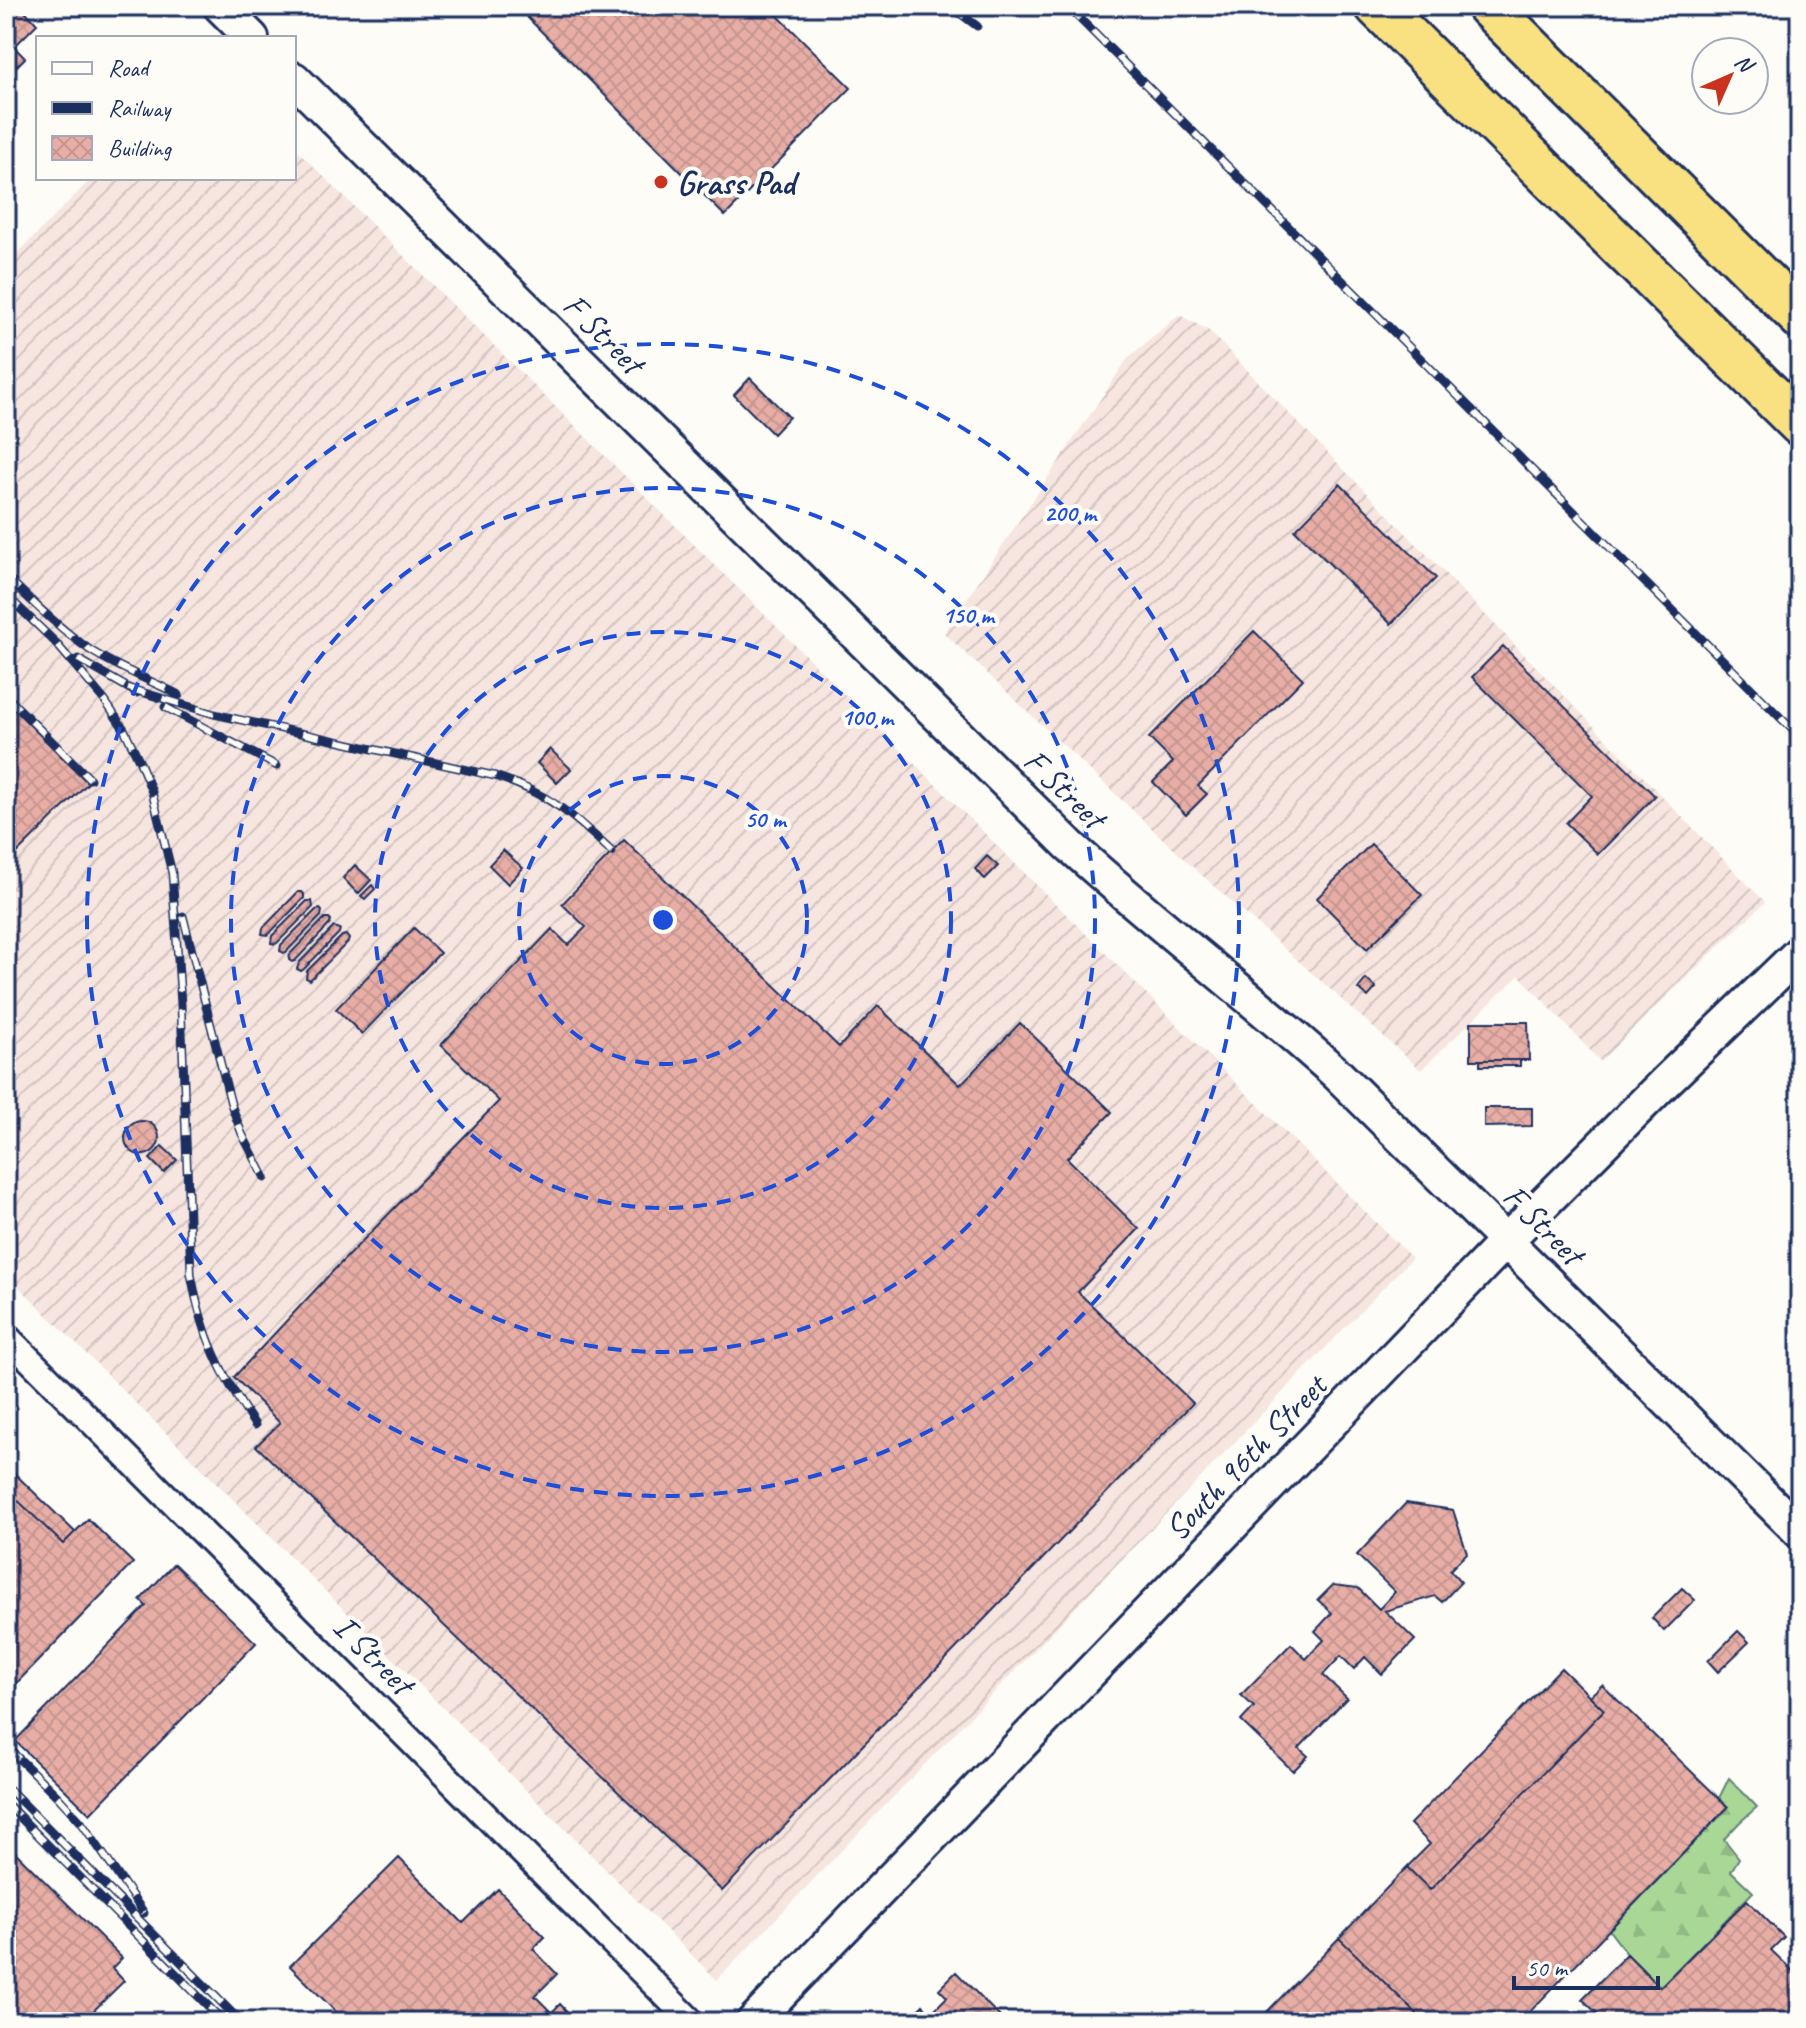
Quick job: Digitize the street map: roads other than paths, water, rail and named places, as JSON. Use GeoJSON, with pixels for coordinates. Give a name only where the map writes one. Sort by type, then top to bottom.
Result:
{"type":"FeatureCollection","features":[{"type":"Feature","properties":{"kind":"highway"},"geometry":{"type":"LineString","coordinates":[[1377,6],[1800,424]]}},
{"type":"Feature","properties":{"kind":"highway"},"geometry":{"type":"LineString","coordinates":[[1488,6],[1800,317]]}},
{"type":"Feature","properties":{"kind":"street"},"geometry":{"type":"LineString","coordinates":[[220,6],[250,36]]}},
{"type":"Feature","properties":{"kind":"street","name":"F Street"},"geometry":{"type":"LineString","coordinates":[[296,81],[1069,845],[1326,1064],[1800,1532]]}},
{"type":"Feature","properties":{"kind":"street","name":"South 96th Street"},"geometry":{"type":"LineString","coordinates":[[753,2022],[1507,1240],[1800,952]]}},
{"type":"Feature","properties":{"kind":"street","name":"I Street"},"geometry":{"type":"LineString","coordinates":[[6,1336],[692,2022]]}},
{"type":"Feature","properties":{"kind":"railway"},"geometry":{"type":"LineString","coordinates":[[950,6],[977,26]]}},
{"type":"Feature","properties":{"kind":"railway"},"geometry":{"type":"LineString","coordinates":[[1067,6],[1800,737]]}},
{"type":"Feature","properties":{"kind":"railway"},"geometry":{"type":"LineString","coordinates":[[6,576],[46,615],[90,650],[179,695]]}},
{"type":"Feature","properties":{"kind":"railway"},"geometry":{"type":"LineString","coordinates":[[6,595],[55,642],[105,701],[124,729],[152,792],[172,873],[181,1004],[191,1274],[214,1353],[255,1425]]}},
{"type":"Feature","properties":{"kind":"railway"},"geometry":{"type":"LineString","coordinates":[[78,659],[137,693]]}},
{"type":"Feature","properties":{"kind":"railway"},"geometry":{"type":"LineString","coordinates":[[128,688],[214,714],[495,776],[559,806],[612,852]]}},
{"type":"Feature","properties":{"kind":"railway"},"geometry":{"type":"LineString","coordinates":[[6,696],[90,779]]}},
{"type":"Feature","properties":{"kind":"railway"},"geometry":{"type":"LineString","coordinates":[[165,707],[277,766]]}},
{"type":"Feature","properties":{"kind":"railway"},"geometry":{"type":"LineString","coordinates":[[183,916],[231,1104],[242,1134],[265,1178]]}},
{"type":"Feature","properties":{"kind":"railway"},"geometry":{"type":"LineString","coordinates":[[6,1746],[81,1822],[144,1913]]}},
{"type":"Feature","properties":{"kind":"railway"},"geometry":{"type":"LineString","coordinates":[[6,1786],[241,2022]]}},
{"type":"Feature","properties":{"kind":"railway"},"geometry":{"type":"LineString","coordinates":[[6,1803],[224,2022]]}},
{"type":"Feature","properties":{"kind":"place","name":"Grass Pad"},"geometry":{"type":"Point","coordinates":[661,182]}}]}
